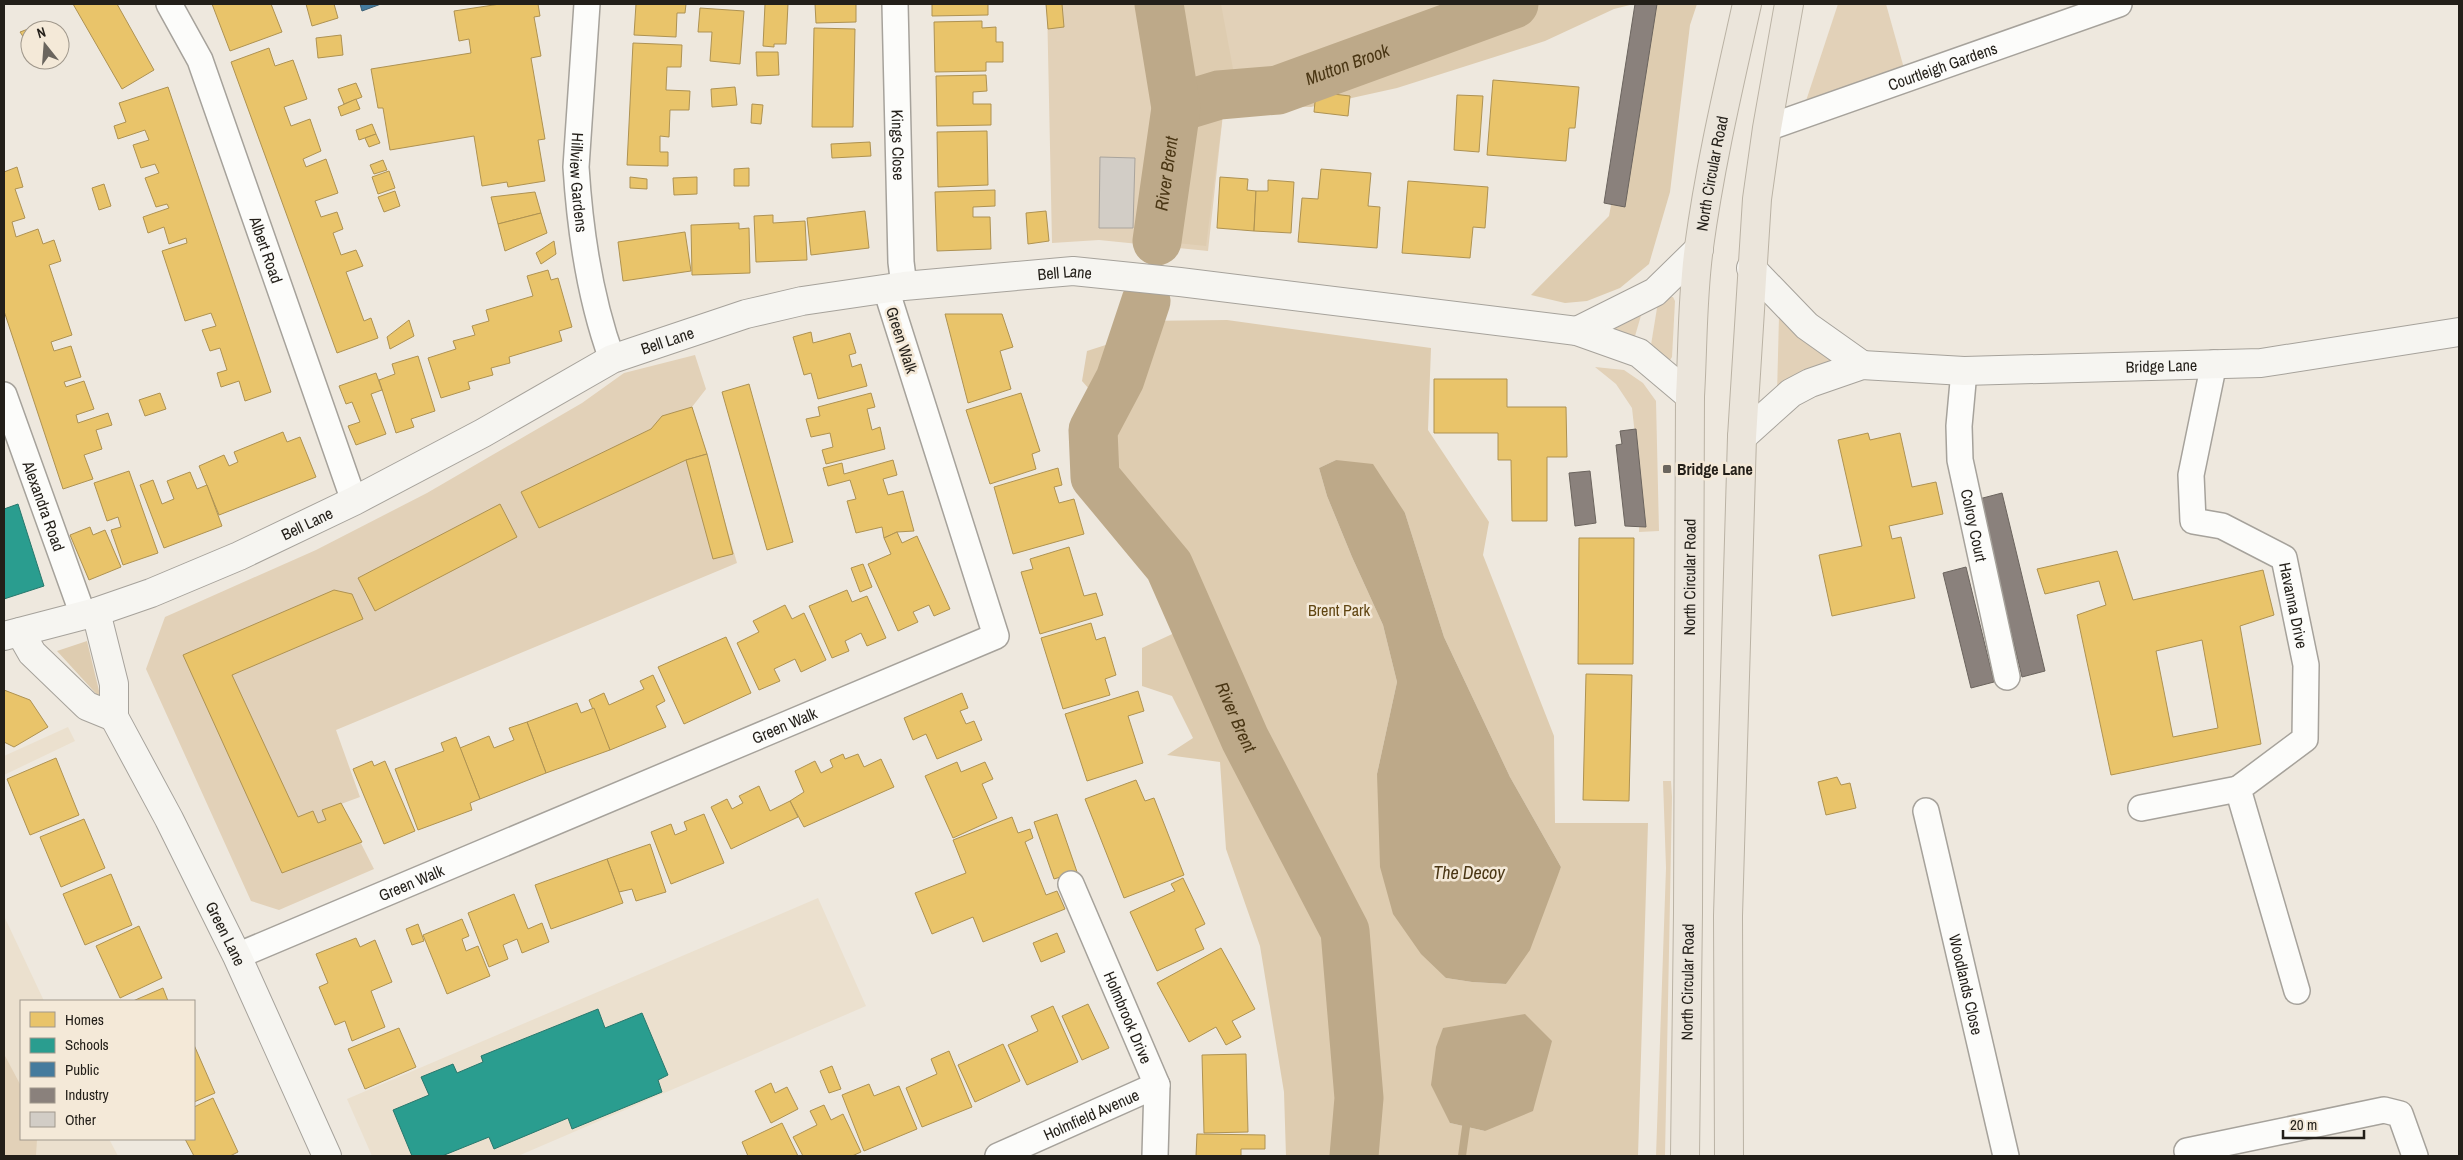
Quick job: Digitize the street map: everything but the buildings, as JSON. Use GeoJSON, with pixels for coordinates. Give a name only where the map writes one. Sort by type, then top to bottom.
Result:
{"type":"FeatureCollection","features":[{"type":"Feature","properties":{"kind":"highway","name":"North Circular Road"},"geometry":{"type":"LineString","coordinates":[[1685,1156],[1690,396],[1699,249],[1717,137],[1747,4]]}},
{"type":"Feature","properties":{"kind":"highway"},"geometry":{"type":"LineString","coordinates":[[1729,1156],[1728,916],[1742,437],[1757,199],[1767,128],[1789,4]]}},
{"type":"Feature","properties":{"kind":"street","name":"Albert Road"},"geometry":{"type":"LineString","coordinates":[[169,4],[200,60],[354,501]]}},
{"type":"Feature","properties":{"kind":"street","name":"Hillview Gardens"},"geometry":{"type":"LineString","coordinates":[[587,4],[576,167],[595,299],[612,358]]}},
{"type":"Feature","properties":{"kind":"street","name":"Kings Close"},"geometry":{"type":"LineString","coordinates":[[895,4],[901,262],[895,287]]}},
{"type":"Feature","properties":{"kind":"street","name":"Courtleigh Gardens"},"geometry":{"type":"LineString","coordinates":[[1767,128],[2119,4]]}},
{"type":"Feature","properties":{"kind":"street"},"geometry":{"type":"LineString","coordinates":[[1577,331],[1655,292],[1699,249]]}},
{"type":"Feature","properties":{"kind":"street"},"geometry":{"type":"LineString","coordinates":[[1752,268],[1807,326],[1862,364]]}},
{"type":"Feature","properties":{"kind":"street","name":"Bell Lane"},"geometry":{"type":"LineString","coordinates":[[12,634],[90,613],[152,593],[239,556],[354,501],[483,433],[612,358],[746,314],[802,301],[895,287],[1073,271],[1180,282],[1385,309],[1431,312],[1577,331]]}},
{"type":"Feature","properties":{"kind":"street","name":"Green Walk"},"geometry":{"type":"LineString","coordinates":[[237,956],[996,636],[895,287]]}},
{"type":"Feature","properties":{"kind":"street"},"geometry":{"type":"LineString","coordinates":[[1577,331],[1639,353],[1690,396]]}},
{"type":"Feature","properties":{"kind":"street","name":"Bridge Lane"},"geometry":{"type":"LineString","coordinates":[[1742,437],[1791,393],[1810,383],[1862,364],[1964,371],[2261,363],[2459,332]]}},
{"type":"Feature","properties":{"kind":"street","name":"Havanna Drive"},"geometry":{"type":"LineString","coordinates":[[2141,808],[2238,789],[2305,739],[2306,665],[2284,558],[2222,526],[2193,522],[2191,475],[2214,363]]}},
{"type":"Feature","properties":{"kind":"street","name":"Colroy Court"},"geometry":{"type":"LineString","coordinates":[[1964,371],[1959,426],[1960,460],[2007,677]]}},
{"type":"Feature","properties":{"kind":"street","name":"Alexandra Road"},"geometry":{"type":"LineString","coordinates":[[4,395],[77,592],[90,613]]}},
{"type":"Feature","properties":{"kind":"street","name":"Green Lane"},"geometry":{"type":"LineString","coordinates":[[90,613],[114,684],[114,717],[169,819],[237,956],[327,1156]]}},
{"type":"Feature","properties":{"kind":"street"},"geometry":{"type":"LineString","coordinates":[[12,634],[87,706],[114,717]]}},
{"type":"Feature","properties":{"kind":"street"},"geometry":{"type":"LineString","coordinates":[[2238,789],[2297,991]]}},
{"type":"Feature","properties":{"kind":"street","name":"Woodlands Close"},"geometry":{"type":"LineString","coordinates":[[1926,811],[2006,1156]]}},
{"type":"Feature","properties":{"kind":"street","name":"Holmbrook Drive"},"geometry":{"type":"LineString","coordinates":[[1071,884],[1157,1085],[1155,1156]]}},
{"type":"Feature","properties":{"kind":"street","name":"Holmfield Avenue"},"geometry":{"type":"LineString","coordinates":[[998,1156],[1157,1085]]}},
{"type":"Feature","properties":{"kind":"street"},"geometry":{"type":"LineString","coordinates":[[2187,1151],[2384,1110],[2400,1114],[2415,1156]]}},
{"type":"Feature","properties":{"kind":"shaded area"},"geometry":{"type":"Polygon","coordinates":[[[1047,4],[1561,4],[1305,100],[1224,105],[1208,251],[1099,240],[1052,243],[1047,4]]]}},
{"type":"Feature","properties":{"kind":"shaded area"},"geometry":{"type":"Polygon","coordinates":[[[1838,4],[1886,4],[1907,79],[1801,116],[1838,4]]]}},
{"type":"Feature","properties":{"kind":"shaded area"},"geometry":{"type":"Polygon","coordinates":[[[1668,297],[1673,297],[1675,301],[1672,357],[1668,363],[1650,351],[1658,302],[1668,297]]]}},
{"type":"Feature","properties":{"kind":"shaded area"},"geometry":{"type":"Polygon","coordinates":[[[1642,312],[1633,343],[1610,329],[1642,312]]]}},
{"type":"Feature","properties":{"kind":"shaded area"},"geometry":{"type":"Polygon","coordinates":[[[1779,316],[1832,357],[1832,364],[1777,394],[1779,316]]]}},
{"type":"Feature","properties":{"kind":"shaded area"},"geometry":{"type":"Polygon","coordinates":[[[695,355],[706,389],[692,407],[737,563],[336,730],[360,797],[341,804],[374,869],[279,910],[251,901],[146,669],[165,617],[316,550],[427,493],[582,403],[624,373],[695,355]]]}},
{"type":"Feature","properties":{"kind":"shaded area"},"geometry":{"type":"Polygon","coordinates":[[[1595,367],[1624,370],[1643,383],[1656,401],[1659,531],[1639,532],[1640,480],[1632,408],[1616,384],[1595,367]]]}},
{"type":"Feature","properties":{"kind":"shaded area"},"geometry":{"type":"Polygon","coordinates":[[[68,727],[75,741],[4,775],[4,756],[68,727]]]}},
{"type":"Feature","properties":{"kind":"shaded area"},"geometry":{"type":"Polygon","coordinates":[[[1663,781],[1671,781],[1672,797],[1665,1156],[1656,1156],[1666,868],[1663,781]]]}},
{"type":"Feature","properties":{"kind":"shaded area"},"geometry":{"type":"Polygon","coordinates":[[[818,898],[866,1006],[518,1156],[372,1156],[347,1099],[818,898]]]}},
{"type":"Feature","properties":{"kind":"shaded area"},"geometry":{"type":"Polygon","coordinates":[[[4,916],[44,1000],[20,1000],[20,1140],[110,1140],[118,1156],[4,1156],[4,916]]]}},
{"type":"Feature","properties":{"kind":"shaded area"},"geometry":{"type":"Polygon","coordinates":[[[4,1054],[20,1084],[20,1140],[37,1140],[36,1156],[4,1156],[4,1054]]]}},
{"type":"Feature","properties":{"kind":"green space"},"geometry":{"type":"Polygon","coordinates":[[[1145,4],[1221,4],[1236,85],[1275,72],[1318,74],[1411,48],[1476,4],[1634,4],[1614,9],[1545,41],[1397,88],[1311,107],[1224,105],[1206,246],[1147,240],[1137,230],[1159,86],[1149,16],[1145,4]]]}},
{"type":"Feature","properties":{"kind":"green space"},"geometry":{"type":"Polygon","coordinates":[[[1648,4],[1697,4],[1690,25],[1670,192],[1649,264],[1620,288],[1587,301],[1565,303],[1531,295],[1609,216],[1648,4]]]}},
{"type":"Feature","properties":{"kind":"green space","name":"Brent Park"},"geometry":{"type":"Polygon","coordinates":[[[1227,320],[1431,348],[1428,430],[1489,522],[1483,555],[1554,736],[1555,823],[1648,823],[1638,1156],[1286,1156],[1284,1092],[1260,946],[1226,849],[1220,762],[1167,755],[1193,738],[1172,696],[1142,686],[1142,648],[1181,630],[1175,587],[1097,472],[1097,398],[1082,381],[1087,351],[1115,342],[1139,321],[1227,320]],[[1336,460],[1319,468],[1327,496],[1383,625],[1397,682],[1377,774],[1446,978],[1506,984],[1561,867],[1510,777],[1444,637],[1405,513],[1336,460]],[[1552,1041],[1450,1123],[1485,1131],[1552,1041]]]}},
{"type":"Feature","properties":{"kind":"green space"},"geometry":{"type":"Polygon","coordinates":[[[87,641],[101,699],[57,651],[87,641]]]}},
{"type":"Feature","properties":{"kind":"water","name":"The Decoy"},"geometry":{"type":"Polygon","coordinates":[[[1336,460],[1373,464],[1405,513],[1444,637],[1510,777],[1561,867],[1530,950],[1506,984],[1446,978],[1421,954],[1393,914],[1380,867],[1377,774],[1397,682],[1383,625],[1327,496],[1319,468],[1336,460]]]}},
{"type":"Feature","properties":{"kind":"water"},"geometry":{"type":"Polygon","coordinates":[[[1525,1014],[1552,1041],[1533,1111],[1485,1131],[1450,1123],[1431,1085],[1436,1047],[1443,1028],[1525,1014]]]}},
{"type":"Feature","properties":{"kind":"waterway","name":"River Brent"},"geometry":{"type":"LineString","coordinates":[[1157,241],[1176,108],[1159,4]]}},
{"type":"Feature","properties":{"kind":"waterway","name":"Mutton Brook"},"geometry":{"type":"LineString","coordinates":[[1176,108],[1219,95],[1278,90],[1514,4]]}},
{"type":"Feature","properties":{"kind":"waterway","name":"River Brent"},"geometry":{"type":"LineString","coordinates":[[1146,301],[1120,379],[1093,430],[1095,477],[1169,566],[1245,739],[1345,931],[1359,1098],[1354,1156]]}},
{"type":"Feature","properties":{"kind":"waterway"},"geometry":{"type":"LineString","coordinates":[[1462,1156],[1466,1127]]}},
{"type":"Feature","properties":{"kind":"place","name":"Bridge Lane"},"geometry":{"type":"Point","coordinates":[1667,469]}}]}
